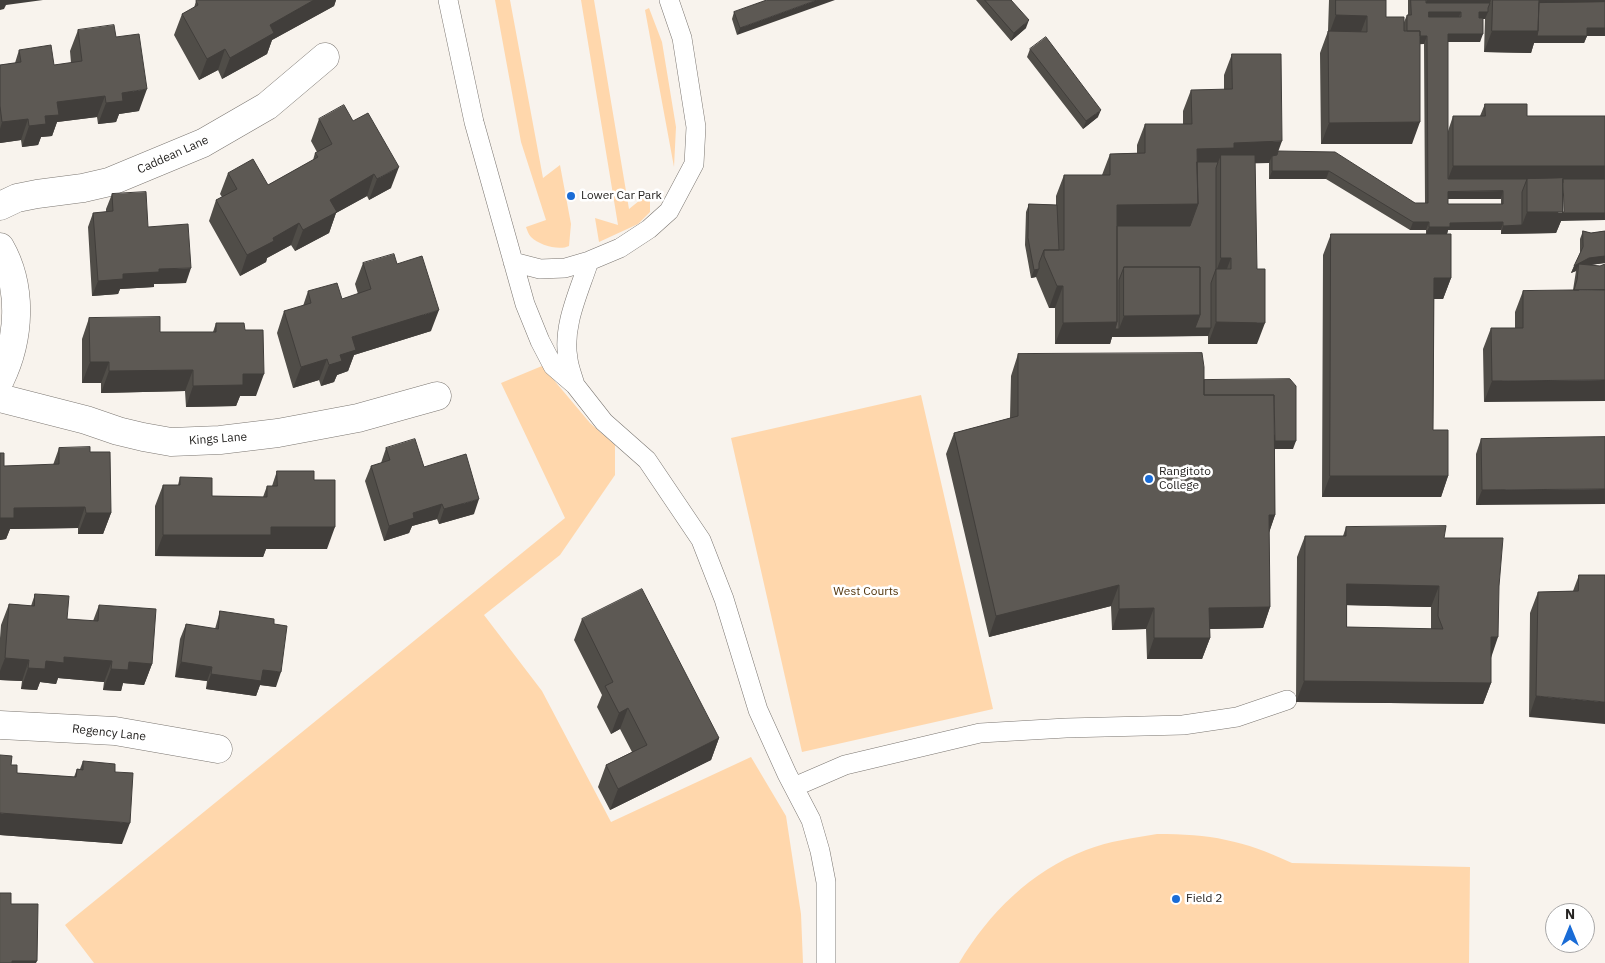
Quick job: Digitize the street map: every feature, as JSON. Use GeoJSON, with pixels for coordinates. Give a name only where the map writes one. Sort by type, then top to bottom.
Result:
{"type":"FeatureCollection","features":[{"type":"Feature","properties":{"kind":"street","name":"Caddean Lane"},"geometry":{"type":"LineString","coordinates":[[0,206],[17,198],[109,182],[203,143],[267,106],[325,57]]}},
{"type":"Feature","properties":{"kind":"street"},"geometry":{"type":"LineString","coordinates":[[0,247],[11,273],[16,298],[16,321],[12,346],[0,380]]}},
{"type":"Feature","properties":{"kind":"street","name":"Kings Lane"},"geometry":{"type":"LineString","coordinates":[[0,398],[86,420],[126,433],[171,442],[220,440],[278,433],[358,418],[437,396]]}},
{"type":"Feature","properties":{"kind":"street","name":"Regency Lane"},"geometry":{"type":"LineString","coordinates":[[0,725],[115,731],[218,749]]}},
{"type":"Feature","properties":{"kind":"lane"},"geometry":{"type":"LineString","coordinates":[[448,0],[474,122],[525,304],[540,341],[553,366],[575,385],[604,422],[647,460],[701,540],[724,599],[758,710],[811,820],[826,882],[826,963]]}},
{"type":"Feature","properties":{"kind":"lane"},"geometry":{"type":"LineString","coordinates":[[513,262],[540,269],[565,268],[589,261],[620,248],[649,229],[669,211],[694,164],[696,127],[682,38],[669,0]]}},
{"type":"Feature","properties":{"kind":"lane"},"geometry":{"type":"LineString","coordinates":[[575,385],[568,358],[568,332],[571,314],[589,261]]}},
{"type":"Feature","properties":{"kind":"lane"},"geometry":{"type":"LineString","coordinates":[[794,787],[845,765],[980,733],[1066,728],[1183,725],[1237,718],[1287,700]]}},
{"type":"Feature","properties":{"kind":"green space"},"geometry":{"type":"Polygon","coordinates":[[[495,0],[510,0],[543,178],[560,165],[571,224],[569,246],[560,248],[539,242],[530,236],[526,227],[546,220],[521,142],[495,0]]]}},
{"type":"Feature","properties":{"kind":"green space"},"geometry":{"type":"Polygon","coordinates":[[[581,0],[594,0],[629,209],[650,192],[650,212],[638,224],[599,242],[595,218],[618,225],[581,0]]]}},
{"type":"Feature","properties":{"kind":"green space"},"geometry":{"type":"Polygon","coordinates":[[[649,8],[662,42],[676,127],[674,167],[645,10],[649,8]]]}},
{"type":"Feature","properties":{"kind":"green space"},"geometry":{"type":"Polygon","coordinates":[[[542,366],[590,423],[615,445],[615,475],[560,555],[484,615],[542,691],[611,822],[751,757],[786,816],[801,914],[803,963],[94,963],[65,925],[565,518],[501,383],[542,366]]]}},
{"type":"Feature","properties":{"kind":"green space","name":"West Courts"},"geometry":{"type":"Polygon","coordinates":[[[921,395],[993,709],[802,752],[731,438],[921,395]]]}},
{"type":"Feature","properties":{"kind":"green space","name":"Field 2"},"geometry":{"type":"Polygon","coordinates":[[[1157,834],[1194,835],[1226,840],[1258,849],[1292,863],[1470,867],[1469,963],[959,963],[984,927],[998,911],[1013,896],[1047,869],[1103,844],[1157,834]]]}},
{"type":"Feature","properties":{"kind":"building"},"geometry":{"type":"Polygon","coordinates":[[[314,0],[270,25],[274,33],[230,58],[225,49],[207,59],[182,14],[198,5],[196,1],[314,0]]]}},
{"type":"Feature","properties":{"kind":"building"},"geometry":{"type":"Polygon","coordinates":[[[767,0],[817,0],[740,28],[734,12],[767,0]]]}},
{"type":"Feature","properties":{"kind":"building"},"geometry":{"type":"Polygon","coordinates":[[[985,0],[1011,0],[1029,20],[1014,33],[985,0]]]}},
{"type":"Feature","properties":{"kind":"building"},"geometry":{"type":"Polygon","coordinates":[[[1336,0],[1386,0],[1386,17],[1404,17],[1404,31],[1420,31],[1420,122],[1329,123],[1328,31],[1367,32],[1367,16],[1336,15],[1336,0]]]}},
{"type":"Feature","properties":{"kind":"building"},"geometry":{"type":"Polygon","coordinates":[[[1411,0],[1426,0],[1426,3],[1490,3],[1488,12],[1479,12],[1479,18],[1483,18],[1483,34],[1448,34],[1448,179],[1527,179],[1522,192],[1522,225],[1503,226],[1503,222],[1450,223],[1450,227],[1429,227],[1429,222],[1413,222],[1329,171],[1272,171],[1272,156],[1277,155],[1278,151],[1335,152],[1415,203],[1428,203],[1427,36],[1420,36],[1420,31],[1407,31],[1407,15],[1411,15],[1411,0]],[[1429,12],[1429,17],[1461,17],[1461,12],[1429,12]],[[1503,191],[1448,192],[1448,204],[1503,204],[1503,191]]]}},
{"type":"Feature","properties":{"kind":"building"},"geometry":{"type":"Polygon","coordinates":[[[1493,0],[1539,0],[1538,31],[1492,31],[1493,0]]]}},
{"type":"Feature","properties":{"kind":"building"},"geometry":{"type":"Polygon","coordinates":[[[1605,2],[1605,28],[1587,28],[1587,36],[1537,36],[1539,3],[1605,2]]]}},
{"type":"Feature","properties":{"kind":"building"},"geometry":{"type":"Polygon","coordinates":[[[114,25],[116,37],[139,34],[147,89],[122,93],[123,101],[106,103],[105,96],[57,102],[59,115],[45,116],[46,124],[29,126],[28,119],[2,122],[0,65],[21,62],[19,50],[51,45],[54,65],[82,61],[78,30],[114,25]]]}},
{"type":"Feature","properties":{"kind":"building"},"geometry":{"type":"Polygon","coordinates":[[[1046,37],[1101,110],[1086,121],[1030,49],[1046,37]]]}},
{"type":"Feature","properties":{"kind":"building"},"geometry":{"type":"Polygon","coordinates":[[[1232,54],[1281,54],[1282,141],[1234,143],[1234,148],[1197,149],[1198,204],[1117,205],[1117,322],[1063,323],[1063,286],[1057,286],[1044,256],[1044,250],[1064,250],[1064,175],[1110,175],[1110,154],[1145,153],[1145,124],[1192,124],[1191,90],[1232,89],[1232,54]]]}},
{"type":"Feature","properties":{"kind":"building"},"geometry":{"type":"Polygon","coordinates":[[[1485,104],[1527,104],[1527,116],[1605,116],[1605,166],[1453,166],[1453,116],[1485,116],[1485,104]]]}},
{"type":"Feature","properties":{"kind":"building"},"geometry":{"type":"Polygon","coordinates":[[[344,105],[353,121],[368,113],[399,167],[377,179],[374,174],[330,200],[337,212],[303,230],[299,223],[273,238],[274,241],[247,255],[216,200],[237,189],[228,173],[253,159],[268,185],[318,157],[315,153],[332,144],[319,119],[344,105]]]}},
{"type":"Feature","properties":{"kind":"building"},"geometry":{"type":"Polygon","coordinates":[[[1221,155],[1255,155],[1257,269],[1265,269],[1265,323],[1216,322],[1216,269],[1231,269],[1231,258],[1221,258],[1221,155]]]}},
{"type":"Feature","properties":{"kind":"building"},"geometry":{"type":"Polygon","coordinates":[[[1197,162],[1218,162],[1216,168],[1216,269],[1211,283],[1211,328],[1195,328],[1200,315],[1200,267],[1124,267],[1119,280],[1119,329],[1115,329],[1117,322],[1117,226],[1190,226],[1198,204],[1197,162]]]}},
{"type":"Feature","properties":{"kind":"building"},"geometry":{"type":"Polygon","coordinates":[[[1563,178],[1564,212],[1527,212],[1527,179],[1563,178]]]}},
{"type":"Feature","properties":{"kind":"building"},"geometry":{"type":"Polygon","coordinates":[[[1563,179],[1605,179],[1605,213],[1563,213],[1563,179]]]}},
{"type":"Feature","properties":{"kind":"building"},"geometry":{"type":"Polygon","coordinates":[[[146,192],[148,227],[188,224],[191,268],[159,269],[159,272],[123,274],[123,279],[98,281],[93,213],[113,211],[112,194],[146,192]]]}},
{"type":"Feature","properties":{"kind":"building"},"geometry":{"type":"Polygon","coordinates":[[[1029,204],[1057,205],[1059,250],[1044,250],[1039,263],[1039,269],[1034,270],[1028,238],[1029,204]]]}},
{"type":"Feature","properties":{"kind":"building"},"geometry":{"type":"Polygon","coordinates":[[[1583,231],[1591,233],[1605,231],[1605,256],[1589,258],[1574,266],[1583,247],[1583,231]]]}},
{"type":"Feature","properties":{"kind":"building"},"geometry":{"type":"Polygon","coordinates":[[[1331,234],[1451,234],[1451,278],[1434,278],[1433,430],[1448,430],[1448,476],[1330,476],[1331,234]]]}},
{"type":"Feature","properties":{"kind":"building"},"geometry":{"type":"Polygon","coordinates":[[[394,254],[397,264],[422,256],[439,310],[352,337],[356,350],[340,355],[342,361],[329,365],[327,359],[301,367],[284,311],[311,303],[308,291],[337,283],[342,299],[371,289],[363,263],[394,254]]]}},
{"type":"Feature","properties":{"kind":"building"},"geometry":{"type":"Polygon","coordinates":[[[1579,264],[1600,266],[1605,264],[1605,290],[1574,290],[1579,264]]]}},
{"type":"Feature","properties":{"kind":"building"},"geometry":{"type":"Polygon","coordinates":[[[1124,267],[1200,267],[1200,315],[1124,316],[1124,267]]]}},
{"type":"Feature","properties":{"kind":"building"},"geometry":{"type":"Polygon","coordinates":[[[1605,290],[1605,380],[1492,381],[1491,328],[1523,328],[1523,291],[1605,290]]]}},
{"type":"Feature","properties":{"kind":"building"},"geometry":{"type":"Polygon","coordinates":[[[160,317],[160,332],[216,332],[216,323],[244,323],[245,330],[263,330],[264,374],[243,374],[243,385],[193,386],[193,370],[109,371],[109,362],[90,362],[89,318],[160,317]]]}},
{"type":"Feature","properties":{"kind":"building"},"geometry":{"type":"Polygon","coordinates":[[[1202,353],[1204,395],[1274,395],[1275,515],[1269,515],[1270,607],[1209,608],[1210,638],[1154,638],[1154,608],[1119,609],[1119,585],[996,616],[954,433],[1018,416],[1018,354],[1202,353]]]}},
{"type":"Feature","properties":{"kind":"building"},"geometry":{"type":"Polygon","coordinates":[[[1290,379],[1296,386],[1296,441],[1275,441],[1274,395],[1204,395],[1204,380],[1290,379]]]}},
{"type":"Feature","properties":{"kind":"building"},"geometry":{"type":"Polygon","coordinates":[[[1605,437],[1605,489],[1482,490],[1481,439],[1605,437]]]}},
{"type":"Feature","properties":{"kind":"building"},"geometry":{"type":"Polygon","coordinates":[[[415,439],[424,467],[466,454],[479,499],[444,509],[442,504],[413,513],[414,518],[389,526],[371,466],[390,460],[386,448],[415,439]]]}},
{"type":"Feature","properties":{"kind":"building"},"geometry":{"type":"Polygon","coordinates":[[[90,447],[90,452],[110,452],[111,513],[86,513],[85,507],[14,508],[14,518],[0,518],[0,453],[4,453],[4,466],[59,464],[59,448],[90,447]]]}},
{"type":"Feature","properties":{"kind":"building"},"geometry":{"type":"Polygon","coordinates":[[[277,471],[314,471],[314,480],[335,480],[335,527],[271,527],[271,535],[163,535],[163,485],[180,485],[180,477],[212,478],[212,496],[267,497],[267,486],[277,486],[277,471]]]}},
{"type":"Feature","properties":{"kind":"building"},"geometry":{"type":"Polygon","coordinates":[[[1446,526],[1444,538],[1503,538],[1499,586],[1498,637],[1491,637],[1491,683],[1304,681],[1305,536],[1346,536],[1346,527],[1446,526]],[[1347,584],[1347,627],[1443,629],[1438,616],[1439,586],[1347,584]]]}},
{"type":"Feature","properties":{"kind":"building"},"geometry":{"type":"Polygon","coordinates":[[[1579,575],[1605,575],[1605,702],[1536,696],[1538,592],[1578,591],[1579,575]]]}},
{"type":"Feature","properties":{"kind":"building"},"geometry":{"type":"Polygon","coordinates":[[[642,589],[719,738],[618,789],[606,765],[647,745],[628,708],[619,713],[605,686],[613,682],[582,619],[642,589]]]}},
{"type":"Feature","properties":{"kind":"building"},"geometry":{"type":"Polygon","coordinates":[[[35,594],[69,596],[67,619],[98,621],[99,605],[156,609],[152,664],[129,662],[128,670],[111,669],[112,661],[64,657],[64,663],[46,661],[45,669],[28,668],[29,660],[5,658],[9,604],[34,606],[35,594]]]}},
{"type":"Feature","properties":{"kind":"building"},"geometry":{"type":"Polygon","coordinates":[[[220,611],[274,619],[274,624],[287,626],[281,672],[263,670],[261,681],[211,674],[212,667],[181,662],[186,624],[218,629],[220,611]]]}},
{"type":"Feature","properties":{"kind":"building"},"geometry":{"type":"Polygon","coordinates":[[[0,755],[12,756],[11,765],[17,765],[17,773],[76,777],[77,769],[83,770],[83,761],[115,764],[115,772],[133,773],[130,823],[0,813],[0,755]]]}},
{"type":"Feature","properties":{"kind":"building"},"geometry":{"type":"Polygon","coordinates":[[[0,893],[11,893],[11,904],[38,904],[37,961],[0,963],[0,893]]]}},
{"type":"Feature","properties":{"kind":"place","name":"Lower Car Park"},"geometry":{"type":"Point","coordinates":[571,196]}},
{"type":"Feature","properties":{"kind":"place","name":"Rangitoto College"},"geometry":{"type":"Point","coordinates":[1149,479]}},
{"type":"Feature","properties":{"kind":"place","name":"Field 2"},"geometry":{"type":"Point","coordinates":[1176,899]}}]}
